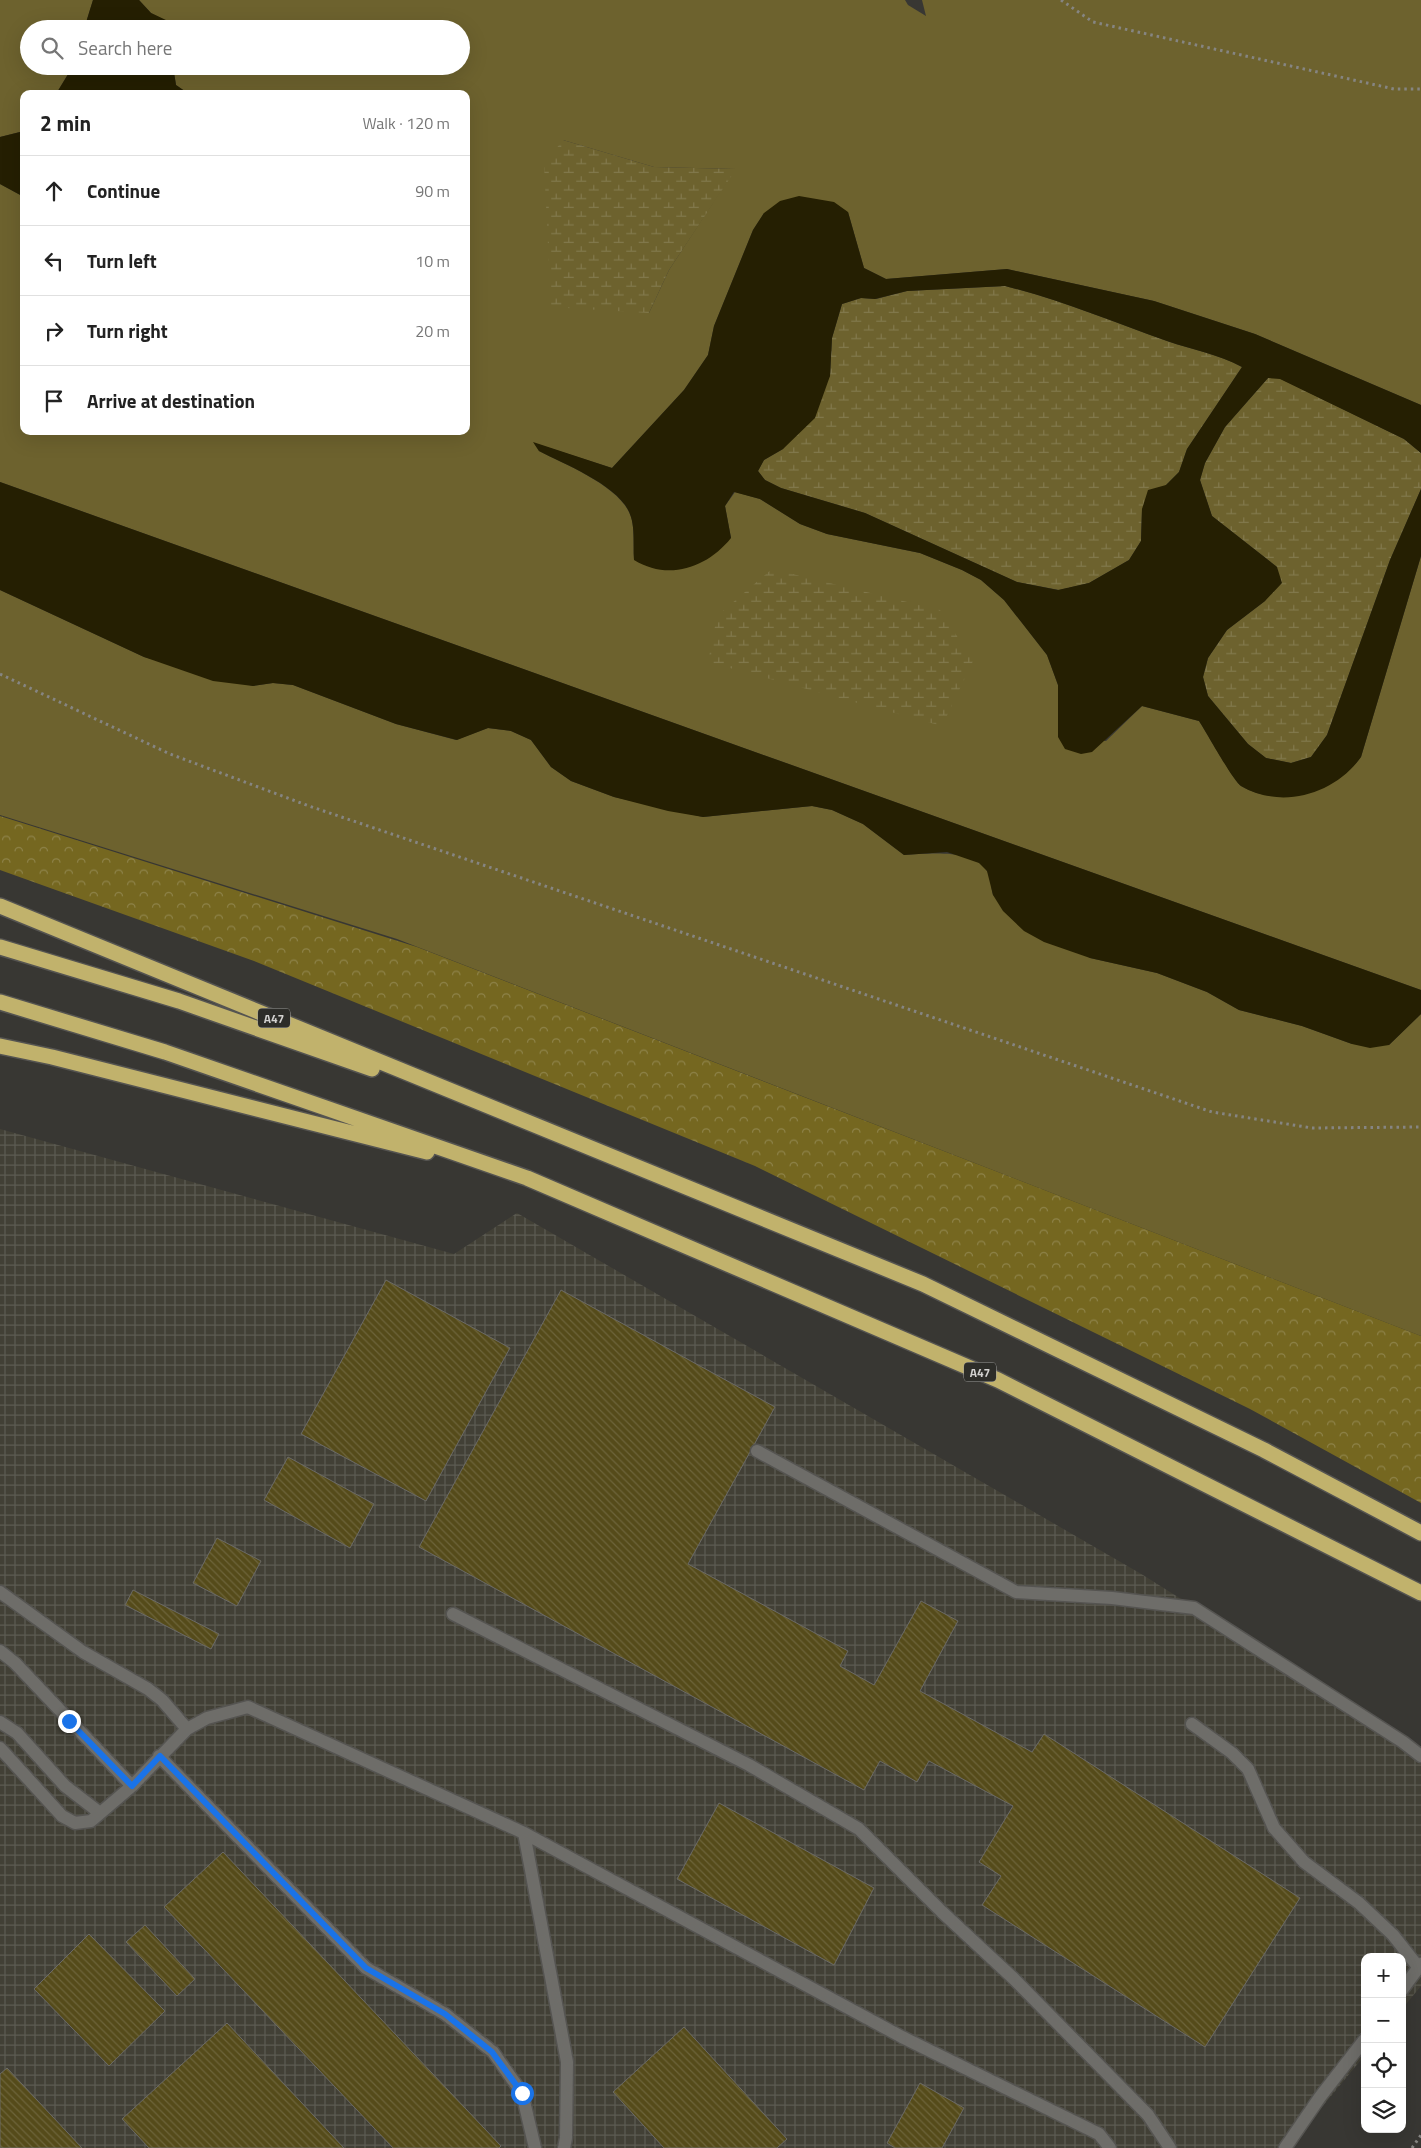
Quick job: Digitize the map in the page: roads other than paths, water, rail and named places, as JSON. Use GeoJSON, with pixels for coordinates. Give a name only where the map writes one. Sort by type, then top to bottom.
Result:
{"type":"FeatureCollection","features":[{"type":"Feature","properties":{"kind":"highway","name":"A47"},"geometry":{"type":"LineString","coordinates":[[0,906],[923,1284],[1264,1450],[1421,1533]]}},
{"type":"Feature","properties":{"kind":"highway","name":"A47"},"geometry":{"type":"LineString","coordinates":[[0,947],[179,1001],[548,1131]]}},
{"type":"Feature","properties":{"kind":"highway","name":"A47"},"geometry":{"type":"LineString","coordinates":[[0,1002],[165,1052],[527,1178],[998,1380],[1421,1593]]}},
{"type":"Feature","properties":{"kind":"highway","name":"A47"},"geometry":{"type":"LineString","coordinates":[[0,1046],[62,1059],[527,1178]]}},
{"type":"Feature","properties":{"kind":"lane"},"geometry":{"type":"LineString","coordinates":[[758,1451],[1016,1592],[1112,1598],[1194,1608],[1403,1742],[1421,1756]]}},
{"type":"Feature","properties":{"kind":"lane"},"geometry":{"type":"LineString","coordinates":[[0,1592],[83,1652],[148,1689],[162,1700],[188,1729]]}},
{"type":"Feature","properties":{"kind":"lane"},"geometry":{"type":"LineString","coordinates":[[453,1614],[749,1765],[859,1829],[942,1912],[1013,1978],[1148,2115],[1170,2148]]}},
{"type":"Feature","properties":{"kind":"lane"},"geometry":{"type":"LineString","coordinates":[[0,1651],[15,1663],[132,1786]]}},
{"type":"Feature","properties":{"kind":"lane"},"geometry":{"type":"LineString","coordinates":[[0,1748],[62,1816],[75,1823],[91,1821],[132,1786],[188,1729],[207,1718],[248,1707],[524,1834],[902,2037],[1099,2134],[1110,2148]]}},
{"type":"Feature","properties":{"kind":"lane"},"geometry":{"type":"LineString","coordinates":[[0,1722],[18,1733],[65,1786],[100,1813]]}},
{"type":"Feature","properties":{"kind":"lane"},"geometry":{"type":"LineString","coordinates":[[1192,1724],[1232,1753],[1248,1769],[1274,1828],[1304,1862],[1360,1902],[1393,1935],[1420,1966],[1406,1985]]}},
{"type":"Feature","properties":{"kind":"lane"},"geometry":{"type":"LineString","coordinates":[[160,1756],[366,1968],[445,2014],[492,2052],[522,2093],[535,2148]]}},
{"type":"Feature","properties":{"kind":"lane"},"geometry":{"type":"LineString","coordinates":[[524,1834],[567,2062],[566,2138],[564,2148]]}},
{"type":"Feature","properties":{"kind":"lane"},"geometry":{"type":"LineString","coordinates":[[1285,2148],[1320,2097],[1362,2043]]}}]}
